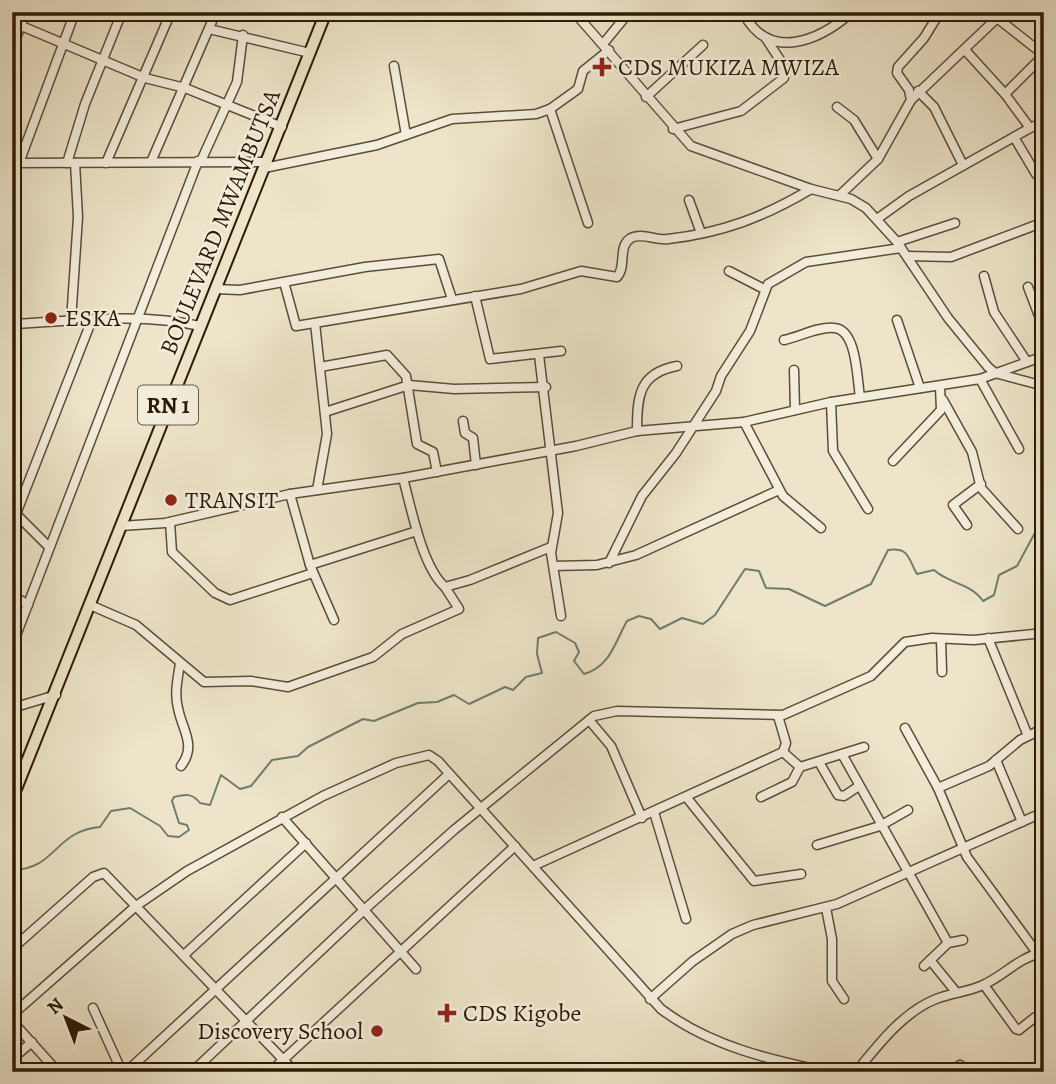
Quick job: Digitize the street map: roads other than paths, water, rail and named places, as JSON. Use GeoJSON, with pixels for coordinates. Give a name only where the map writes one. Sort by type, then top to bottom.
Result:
{"type":"FeatureCollection","features":[{"type":"Feature","properties":{"kind":"highway","name":"BOULEVARD MWAMBUTSA"},"geometry":{"type":"LineString","coordinates":[[12,799],[56,695],[326,12]]}},
{"type":"Feature","properties":{"kind":"street"},"geometry":{"type":"LineString","coordinates":[[12,48],[16,24],[26,12]]}},
{"type":"Feature","properties":{"kind":"street"},"geometry":{"type":"LineString","coordinates":[[75,12],[15,163],[200,161],[266,165],[377,145],[463,117],[526,115],[550,109],[578,89],[583,71],[606,47],[626,16],[634,12]]}},
{"type":"Feature","properties":{"kind":"street"},"geometry":{"type":"LineString","coordinates":[[71,321],[71,283],[77,239],[71,163],[85,104],[122,12]]}},
{"type":"Feature","properties":{"kind":"street"},"geometry":{"type":"LineString","coordinates":[[106,163],[145,78],[171,12]]}},
{"type":"Feature","properties":{"kind":"street"},"geometry":{"type":"LineString","coordinates":[[152,162],[216,12]]}},
{"type":"Feature","properties":{"kind":"street"},"geometry":{"type":"LineString","coordinates":[[574,12],[673,129],[698,150],[811,189],[840,195],[860,204],[877,219],[902,249],[948,318],[995,373],[1044,386]]}},
{"type":"Feature","properties":{"kind":"street"},"geometry":{"type":"LineString","coordinates":[[673,129],[741,111],[784,78],[784,66],[765,37],[743,12]]}},
{"type":"Feature","properties":{"kind":"street"},"geometry":{"type":"LineString","coordinates":[[765,37],[791,44],[838,24],[852,12]]}},
{"type":"Feature","properties":{"kind":"street"},"geometry":{"type":"LineString","coordinates":[[911,100],[909,90],[897,73],[898,67],[924,38],[940,12]]}},
{"type":"Feature","properties":{"kind":"street"},"geometry":{"type":"LineString","coordinates":[[840,195],[878,159],[918,91],[1001,15],[1044,55],[1005,94]]}},
{"type":"Feature","properties":{"kind":"street"},"geometry":{"type":"LineString","coordinates":[[16,24],[145,78],[185,88],[282,127]]}},
{"type":"Feature","properties":{"kind":"street"},"geometry":{"type":"LineString","coordinates":[[209,29],[310,53]]}},
{"type":"Feature","properties":{"kind":"street"},"geometry":{"type":"LineString","coordinates":[[12,646],[200,161],[229,105],[237,82],[243,35]]}},
{"type":"Feature","properties":{"kind":"street"},"geometry":{"type":"LineString","coordinates":[[646,97],[703,46]]}},
{"type":"Feature","properties":{"kind":"street"},"geometry":{"type":"LineString","coordinates":[[965,50],[1005,94],[1030,128]]}},
{"type":"Feature","properties":{"kind":"street"},"geometry":{"type":"LineString","coordinates":[[394,66],[406,135]]}},
{"type":"Feature","properties":{"kind":"street"},"geometry":{"type":"LineString","coordinates":[[918,91],[934,107],[963,165]]}},
{"type":"Feature","properties":{"kind":"street"},"geometry":{"type":"LineString","coordinates":[[837,107],[854,120],[878,159]]}},
{"type":"Feature","properties":{"kind":"street"},"geometry":{"type":"LineString","coordinates":[[550,109],[588,223]]}},
{"type":"Feature","properties":{"kind":"street"},"geometry":{"type":"LineString","coordinates":[[877,219],[900,202],[963,165],[1044,122]]}},
{"type":"Feature","properties":{"kind":"street"},"geometry":{"type":"LineString","coordinates":[[1014,137],[1036,174],[1044,180]]}},
{"type":"Feature","properties":{"kind":"street"},"geometry":{"type":"LineString","coordinates":[[284,282],[294,325],[521,289],[581,271],[617,277],[622,271],[624,247],[630,238],[636,236],[665,240],[749,222],[811,189]]}},
{"type":"Feature","properties":{"kind":"street"},"geometry":{"type":"LineString","coordinates":[[689,200],[701,233]]}},
{"type":"Feature","properties":{"kind":"street"},"geometry":{"type":"LineString","coordinates":[[609,563],[642,496],[676,453],[716,391],[721,376],[750,331],[764,289],[772,281],[806,262],[902,249],[951,257],[1044,222]]}},
{"type":"Feature","properties":{"kind":"street"},"geometry":{"type":"LineString","coordinates":[[902,249],[955,223]]}},
{"type":"Feature","properties":{"kind":"street"},"geometry":{"type":"LineString","coordinates":[[215,289],[240,290],[365,267],[440,259],[452,299]]}},
{"type":"Feature","properties":{"kind":"street"},"geometry":{"type":"LineString","coordinates":[[729,271],[764,289]]}},
{"type":"Feature","properties":{"kind":"street"},"geometry":{"type":"LineString","coordinates":[[984,276],[994,312],[1027,362]]}},
{"type":"Feature","properties":{"kind":"street"},"geometry":{"type":"LineString","coordinates":[[1028,286],[1044,330]]}},
{"type":"Feature","properties":{"kind":"street"},"geometry":{"type":"LineString","coordinates":[[475,296],[490,359],[561,351]]}},
{"type":"Feature","properties":{"kind":"street"},"geometry":{"type":"LineString","coordinates":[[12,324],[140,319],[173,320],[200,326]]}},
{"type":"Feature","properties":{"kind":"street"},"geometry":{"type":"LineString","coordinates":[[897,320],[920,388]]}},
{"type":"Feature","properties":{"kind":"street"},"geometry":{"type":"LineString","coordinates":[[49,547],[14,513],[90,322]]}},
{"type":"Feature","properties":{"kind":"street"},"geometry":{"type":"LineString","coordinates":[[315,323],[325,412],[326,450],[317,490]]}},
{"type":"Feature","properties":{"kind":"street"},"geometry":{"type":"LineString","coordinates":[[784,340],[832,327],[842,331],[854,345],[860,397]]}},
{"type":"Feature","properties":{"kind":"street"},"geometry":{"type":"LineString","coordinates":[[320,367],[353,363],[385,354],[406,376],[417,444],[433,452],[437,472]]}},
{"type":"Feature","properties":{"kind":"street"},"geometry":{"type":"LineString","coordinates":[[539,355],[546,387],[550,452],[558,513],[551,547],[561,616]]}},
{"type":"Feature","properties":{"kind":"street"},"geometry":{"type":"LineString","coordinates":[[121,526],[170,522],[290,494],[403,478],[550,452],[636,432],[744,422],[831,401],[980,379],[1044,356]]}},
{"type":"Feature","properties":{"kind":"street"},"geometry":{"type":"LineString","coordinates":[[636,432],[637,406],[649,379],[657,369],[677,366]]}},
{"type":"Feature","properties":{"kind":"street"},"geometry":{"type":"LineString","coordinates":[[794,370],[795,410]]}},
{"type":"Feature","properties":{"kind":"street"},"geometry":{"type":"LineString","coordinates":[[980,379],[1019,449]]}},
{"type":"Feature","properties":{"kind":"street"},"geometry":{"type":"LineString","coordinates":[[325,412],[409,385],[426,384],[454,389],[546,387]]}},
{"type":"Feature","properties":{"kind":"street"},"geometry":{"type":"LineString","coordinates":[[940,386],[943,400],[960,426],[981,484],[993,504],[1018,530]]}},
{"type":"Feature","properties":{"kind":"street"},"geometry":{"type":"LineString","coordinates":[[893,461],[939,414],[943,400]]}},
{"type":"Feature","properties":{"kind":"street"},"geometry":{"type":"LineString","coordinates":[[831,401],[833,451],[868,509]]}},
{"type":"Feature","properties":{"kind":"street"},"geometry":{"type":"LineString","coordinates":[[463,421],[466,433],[473,438],[476,465]]}},
{"type":"Feature","properties":{"kind":"street"},"geometry":{"type":"LineString","coordinates":[[744,422],[779,490],[795,508],[821,528]]}},
{"type":"Feature","properties":{"kind":"street"},"geometry":{"type":"LineString","coordinates":[[90,605],[136,625],[204,682],[251,681],[288,687],[373,657],[402,634],[459,609],[434,570],[417,531],[403,478]]}},
{"type":"Feature","properties":{"kind":"street"},"geometry":{"type":"LineString","coordinates":[[967,525],[953,505],[981,484]]}},
{"type":"Feature","properties":{"kind":"street"},"geometry":{"type":"LineString","coordinates":[[554,566],[609,563],[636,555],[779,490]]}},
{"type":"Feature","properties":{"kind":"street"},"geometry":{"type":"LineString","coordinates":[[290,494],[312,569],[334,620]]}},
{"type":"Feature","properties":{"kind":"street"},"geometry":{"type":"LineString","coordinates":[[170,522],[172,552],[223,598],[237,599],[417,531]]}},
{"type":"Feature","properties":{"kind":"street"},"geometry":{"type":"LineString","coordinates":[[445,587],[470,580],[551,547]]}},
{"type":"Feature","properties":{"kind":"street"},"geometry":{"type":"LineString","coordinates":[[12,595],[28,605]]}},
{"type":"Feature","properties":{"kind":"street"},"geometry":{"type":"LineString","coordinates":[[192,1072],[365,909],[589,720],[617,711],[778,716],[871,676],[905,642],[1044,633]]}},
{"type":"Feature","properties":{"kind":"street"},"geometry":{"type":"LineString","coordinates":[[988,638],[1028,736]]}},
{"type":"Feature","properties":{"kind":"street"},"geometry":{"type":"LineString","coordinates":[[941,639],[942,672]]}},
{"type":"Feature","properties":{"kind":"street"},"geometry":{"type":"LineString","coordinates":[[180,663],[176,699],[190,744],[189,753],[181,766]]}},
{"type":"Feature","properties":{"kind":"street"},"geometry":{"type":"LineString","coordinates":[[12,708],[56,695]]}},
{"type":"Feature","properties":{"kind":"street"},"geometry":{"type":"LineString","coordinates":[[533,866],[783,752],[786,743],[778,716]]}},
{"type":"Feature","properties":{"kind":"street"},"geometry":{"type":"LineString","coordinates":[[589,720],[611,746],[642,818]]}},
{"type":"Feature","properties":{"kind":"street"},"geometry":{"type":"LineString","coordinates":[[856,1072],[905,1019],[934,999],[984,985],[1016,962],[1040,952],[961,848],[938,788],[905,728]]}},
{"type":"Feature","properties":{"kind":"street"},"geometry":{"type":"LineString","coordinates":[[938,788],[996,760],[1028,736],[1044,729]]}},
{"type":"Feature","properties":{"kind":"street"},"geometry":{"type":"LineString","coordinates":[[761,797],[792,782],[800,767],[864,747]]}},
{"type":"Feature","properties":{"kind":"street"},"geometry":{"type":"LineString","coordinates":[[783,752],[800,767]]}},
{"type":"Feature","properties":{"kind":"street"},"geometry":{"type":"LineString","coordinates":[[842,754],[948,943]]}},
{"type":"Feature","properties":{"kind":"street"},"geometry":{"type":"LineString","coordinates":[[12,1015],[136,906],[230,845],[282,817],[417,756],[429,755],[515,846],[650,999],[684,1025],[754,1056],[830,1072]]}},
{"type":"Feature","properties":{"kind":"street"},"geometry":{"type":"LineString","coordinates":[[996,760],[1022,822]]}},
{"type":"Feature","properties":{"kind":"street"},"geometry":{"type":"LineString","coordinates":[[819,762],[838,795],[844,796],[859,786]]}},
{"type":"Feature","properties":{"kind":"street"},"geometry":{"type":"LineString","coordinates":[[93,1008],[124,1072],[218,989],[449,774]]}},
{"type":"Feature","properties":{"kind":"street"},"geometry":{"type":"LineString","coordinates":[[687,798],[754,881],[801,874]]}},
{"type":"Feature","properties":{"kind":"street"},"geometry":{"type":"LineString","coordinates":[[817,845],[880,826],[908,810]]}},
{"type":"Feature","properties":{"kind":"street"},"geometry":{"type":"LineString","coordinates":[[654,812],[687,919]]}},
{"type":"Feature","properties":{"kind":"street"},"geometry":{"type":"LineString","coordinates":[[650,999],[693,961],[732,934],[753,925],[826,908],[1044,813]]}},
{"type":"Feature","properties":{"kind":"street"},"geometry":{"type":"LineString","coordinates":[[282,817],[416,969]]}},
{"type":"Feature","properties":{"kind":"street"},"geometry":{"type":"LineString","coordinates":[[184,955],[306,843]]}},
{"type":"Feature","properties":{"kind":"street"},"geometry":{"type":"LineString","coordinates":[[270,1072],[515,846]]}},
{"type":"Feature","properties":{"kind":"street"},"geometry":{"type":"LineString","coordinates":[[12,949],[99,873],[108,875],[295,1072]]}},
{"type":"Feature","properties":{"kind":"street"},"geometry":{"type":"LineString","coordinates":[[826,908],[832,939],[832,981],[844,999]]}},
{"type":"Feature","properties":{"kind":"street"},"geometry":{"type":"LineString","coordinates":[[956,992],[927,963],[948,943],[963,940]]}},
{"type":"Feature","properties":{"kind":"street"},"geometry":{"type":"LineString","coordinates":[[984,985],[1016,1030],[1034,1018],[1044,1028]]}},
{"type":"Feature","properties":{"kind":"street"},"geometry":{"type":"LineString","coordinates":[[12,1021],[57,1071]]}},
{"type":"Feature","properties":{"kind":"street"},"geometry":{"type":"LineString","coordinates":[[12,1059],[32,1042]]}},
{"type":"Feature","properties":{"kind":"street"},"geometry":{"type":"LineString","coordinates":[[950,1072],[958,1065],[968,1072]]}},
{"type":"Feature","properties":{"kind":"waterway"},"geometry":{"type":"LineString","coordinates":[[12,870],[38,864],[73,835],[100,827],[111,811],[130,808],[160,826],[168,836],[179,837],[189,830],[187,825],[179,823],[172,801],[174,797],[188,795],[200,803],[210,805],[221,775],[240,789],[251,786],[272,760],[298,756],[308,747],[363,719],[374,721],[418,703],[437,702],[454,695],[469,704],[505,687],[513,690],[526,677],[542,673],[537,654],[538,638],[556,632],[575,643],[579,652],[574,661],[584,674],[593,671],[611,653],[627,621],[639,616],[651,619],[660,629],[682,618],[703,624],[715,615],[745,569],[759,571],[766,588],[789,589],[825,606],[871,584],[888,550],[901,550],[907,555],[917,574],[934,570],[966,587],[983,601],[994,595],[999,575],[1017,566],[1044,516]]}},
{"type":"Feature","properties":{"kind":"place","name":"CDS MUKIZA MWIZA"},"geometry":{"type":"Point","coordinates":[602,67]}},
{"type":"Feature","properties":{"kind":"place","name":"ESKA"},"geometry":{"type":"Point","coordinates":[51,318]}},
{"type":"Feature","properties":{"kind":"place","name":"TRANSIT"},"geometry":{"type":"Point","coordinates":[171,500]}},
{"type":"Feature","properties":{"kind":"place","name":"CDS Kigobe"},"geometry":{"type":"Point","coordinates":[447,1013]}},
{"type":"Feature","properties":{"kind":"place","name":"Discovery School"},"geometry":{"type":"Point","coordinates":[377,1031]}}]}
